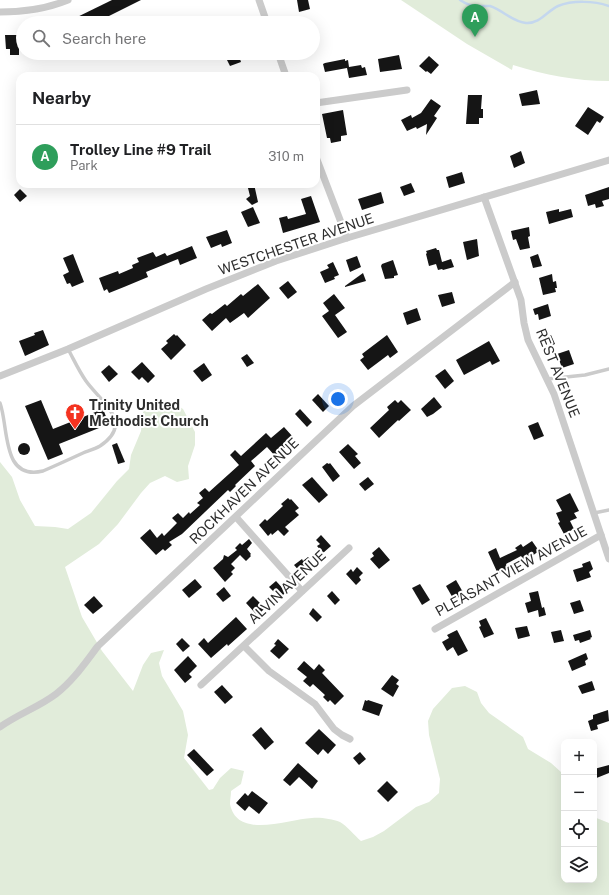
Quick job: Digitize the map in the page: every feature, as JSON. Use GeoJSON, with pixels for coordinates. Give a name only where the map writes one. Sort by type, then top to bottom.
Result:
{"type":"FeatureCollection","features":[{"type":"Feature","properties":{"kind":"street"},"geometry":{"type":"LineString","coordinates":[[0,12],[31,10],[68,0]]}},
{"type":"Feature","properties":{"kind":"street"},"geometry":{"type":"LineString","coordinates":[[259,0],[265,16]]}},
{"type":"Feature","properties":{"kind":"street"},"geometry":{"type":"LineString","coordinates":[[280,60],[285,72]]}},
{"type":"Feature","properties":{"kind":"street"},"geometry":{"type":"LineString","coordinates":[[320,102],[407,90]]}},
{"type":"Feature","properties":{"kind":"street","name":"WESTCHESTER AVENUE"},"geometry":{"type":"LineString","coordinates":[[0,376],[68,349],[206,289],[276,261],[347,238],[609,160]]}},
{"type":"Feature","properties":{"kind":"street"},"geometry":{"type":"LineString","coordinates":[[320,167],[347,238]]}},
{"type":"Feature","properties":{"kind":"street","name":"REST AVENUE"},"geometry":{"type":"LineString","coordinates":[[484,197],[521,300],[528,340],[554,394],[609,558]]}},
{"type":"Feature","properties":{"kind":"street","name":"ROCKHAVEN AVENUE"},"geometry":{"type":"LineString","coordinates":[[0,727],[43,703],[68,684],[98,646],[353,406],[515,282]]}},
{"type":"Feature","properties":{"kind":"street"},"geometry":{"type":"LineString","coordinates":[[236,517],[302,591]]}},
{"type":"Feature","properties":{"kind":"street","name":"PLEASANT VIEW AVENUE"},"geometry":{"type":"LineString","coordinates":[[434,629],[601,535]]}},
{"type":"Feature","properties":{"kind":"street","name":"ALVIN AVENUE"},"geometry":{"type":"LineString","coordinates":[[202,685],[349,548]]}},
{"type":"Feature","properties":{"kind":"street"},"geometry":{"type":"LineString","coordinates":[[244,646],[269,670],[315,704],[334,729],[350,739]]}},
{"type":"Feature","properties":{"kind":"lane"},"geometry":{"type":"LineString","coordinates":[[0,403],[10,453],[15,462],[28,472],[43,471],[100,446],[114,431],[116,425],[114,417],[104,401],[87,382],[68,349]]}},
{"type":"Feature","properties":{"kind":"lane"},"geometry":{"type":"LineString","coordinates":[[547,379],[585,375],[609,369]]}},
{"type":"Feature","properties":{"kind":"lane"},"geometry":{"type":"LineString","coordinates":[[594,513],[609,510]]}},
{"type":"Feature","properties":{"kind":"green space"},"geometry":{"type":"Polygon","coordinates":[[[401,0],[609,0],[609,81],[561,77],[513,65],[512,70],[467,44],[401,0]]]}},
{"type":"Feature","properties":{"kind":"green space"},"geometry":{"type":"Polygon","coordinates":[[[158,400],[172,402],[183,409],[195,432],[195,445],[188,466],[189,479],[177,482],[165,476],[150,483],[118,524],[99,544],[65,567],[82,617],[102,651],[133,691],[143,665],[151,653],[164,650],[159,663],[162,676],[183,711],[188,735],[184,758],[209,790],[213,789],[220,778],[231,768],[244,771],[241,784],[231,791],[230,802],[235,815],[242,822],[253,825],[265,825],[302,819],[322,818],[340,822],[361,841],[373,837],[384,831],[416,807],[429,802],[439,793],[440,779],[429,735],[428,721],[433,709],[452,688],[465,686],[477,692],[481,703],[489,713],[523,737],[528,749],[551,763],[561,772],[561,883],[597,883],[597,818],[609,823],[609,895],[0,895],[0,462],[12,477],[20,500],[35,526],[68,529],[91,513],[117,481],[129,469],[131,455],[141,431],[145,403],[158,400]]]}},
{"type":"Feature","properties":{"kind":"building"},"geometry":{"type":"Polygon","coordinates":[[[112,0],[141,0],[109,16],[79,16],[112,0]]]}},
{"type":"Feature","properties":{"kind":"building"},"geometry":{"type":"Polygon","coordinates":[[[297,0],[308,0],[310,9],[299,12],[297,0]]]}},
{"type":"Feature","properties":{"kind":"building"},"geometry":{"type":"Polygon","coordinates":[[[5,35],[16,35],[16,55],[10,55],[10,49],[6,49],[5,35]]]}},
{"type":"Feature","properties":{"kind":"building"},"geometry":{"type":"Polygon","coordinates":[[[399,55],[402,69],[380,72],[378,59],[399,55]]]}},
{"type":"Feature","properties":{"kind":"building"},"geometry":{"type":"Polygon","coordinates":[[[429,56],[439,65],[431,74],[419,66],[429,56]]]}},
{"type":"Feature","properties":{"kind":"building"},"geometry":{"type":"Polygon","coordinates":[[[345,59],[345,61],[348,60],[349,67],[361,65],[362,68],[365,67],[367,75],[349,78],[347,68],[325,72],[323,64],[345,59]]]}},
{"type":"Feature","properties":{"kind":"building"},"geometry":{"type":"Polygon","coordinates":[[[227,60],[240,60],[241,62],[230,66],[227,60]]]}},
{"type":"Feature","properties":{"kind":"building"},"geometry":{"type":"Polygon","coordinates":[[[537,90],[540,104],[522,106],[519,94],[537,90]]]}},
{"type":"Feature","properties":{"kind":"building"},"geometry":{"type":"Polygon","coordinates":[[[468,95],[482,95],[481,109],[483,109],[483,118],[479,118],[479,124],[466,124],[468,95]]]}},
{"type":"Feature","properties":{"kind":"building"},"geometry":{"type":"Polygon","coordinates":[[[431,99],[441,106],[434,116],[437,118],[426,135],[427,124],[417,129],[416,127],[407,131],[401,120],[411,115],[412,118],[421,113],[431,99]]]}},
{"type":"Feature","properties":{"kind":"building"},"geometry":{"type":"Polygon","coordinates":[[[588,107],[604,117],[600,123],[597,121],[588,135],[575,126],[588,107]]]}},
{"type":"Feature","properties":{"kind":"building"},"geometry":{"type":"Polygon","coordinates":[[[343,110],[347,135],[341,136],[341,141],[331,143],[330,138],[327,138],[322,114],[343,110]]]}},
{"type":"Feature","properties":{"kind":"building"},"geometry":{"type":"Polygon","coordinates":[[[521,151],[525,163],[514,168],[510,156],[521,151]]]}},
{"type":"Feature","properties":{"kind":"building"},"geometry":{"type":"Polygon","coordinates":[[[462,172],[465,183],[449,188],[446,177],[462,172]]]}},
{"type":"Feature","properties":{"kind":"building"},"geometry":{"type":"Polygon","coordinates":[[[411,183],[415,192],[404,196],[400,187],[411,183]]]}},
{"type":"Feature","properties":{"kind":"building"},"geometry":{"type":"Polygon","coordinates":[[[609,187],[609,199],[602,201],[604,206],[596,208],[595,204],[588,206],[585,195],[609,187]]]}},
{"type":"Feature","properties":{"kind":"building"},"geometry":{"type":"Polygon","coordinates":[[[248,188],[255,188],[258,202],[252,205],[246,199],[250,196],[248,188]]]}},
{"type":"Feature","properties":{"kind":"building"},"geometry":{"type":"Polygon","coordinates":[[[20,189],[27,196],[20,202],[14,195],[20,189]]]}},
{"type":"Feature","properties":{"kind":"building"},"geometry":{"type":"Polygon","coordinates":[[[381,192],[384,203],[362,210],[358,199],[381,192]]]}},
{"type":"Feature","properties":{"kind":"building"},"geometry":{"type":"Polygon","coordinates":[[[311,196],[320,222],[283,233],[279,218],[287,216],[288,219],[306,214],[301,199],[311,196]]]}},
{"type":"Feature","properties":{"kind":"building"},"geometry":{"type":"Polygon","coordinates":[[[253,207],[260,223],[248,227],[241,212],[253,207]]]}},
{"type":"Feature","properties":{"kind":"building"},"geometry":{"type":"Polygon","coordinates":[[[559,209],[559,212],[571,209],[573,217],[549,224],[546,212],[559,209]]]}},
{"type":"Feature","properties":{"kind":"building"},"geometry":{"type":"Polygon","coordinates":[[[529,227],[530,236],[528,237],[530,248],[520,250],[516,239],[513,240],[511,231],[529,227]]]}},
{"type":"Feature","properties":{"kind":"building"},"geometry":{"type":"Polygon","coordinates":[[[227,230],[232,243],[222,247],[221,244],[211,248],[206,237],[227,230]]]}},
{"type":"Feature","properties":{"kind":"building"},"geometry":{"type":"Polygon","coordinates":[[[477,239],[479,256],[467,260],[463,242],[477,239]]]}},
{"type":"Feature","properties":{"kind":"building"},"geometry":{"type":"Polygon","coordinates":[[[192,246],[197,258],[180,265],[178,259],[146,272],[148,277],[109,293],[107,289],[104,291],[99,278],[118,271],[119,274],[133,268],[132,265],[139,262],[137,258],[153,252],[156,257],[165,253],[167,256],[192,246]]]}},
{"type":"Feature","properties":{"kind":"building"},"geometry":{"type":"Polygon","coordinates":[[[436,248],[439,250],[442,262],[451,259],[454,267],[438,270],[436,264],[429,266],[426,251],[436,248]]]}},
{"type":"Feature","properties":{"kind":"building"},"geometry":{"type":"Polygon","coordinates":[[[73,254],[84,282],[72,287],[70,283],[67,284],[63,275],[69,272],[63,258],[73,254]]]}},
{"type":"Feature","properties":{"kind":"building"},"geometry":{"type":"Polygon","coordinates":[[[538,254],[542,266],[533,268],[530,257],[538,254]]]}},
{"type":"Feature","properties":{"kind":"building"},"geometry":{"type":"Polygon","coordinates":[[[357,256],[361,267],[350,272],[346,260],[357,256]]]}},
{"type":"Feature","properties":{"kind":"building"},"geometry":{"type":"Polygon","coordinates":[[[393,260],[398,275],[394,276],[394,278],[385,279],[381,266],[382,264],[393,260]]]}},
{"type":"Feature","properties":{"kind":"building"},"geometry":{"type":"Polygon","coordinates":[[[333,262],[339,275],[334,277],[335,279],[325,283],[320,272],[329,268],[327,265],[333,262]]]}},
{"type":"Feature","properties":{"kind":"building"},"geometry":{"type":"Polygon","coordinates":[[[363,273],[366,281],[345,287],[345,286],[363,273]]]}},
{"type":"Feature","properties":{"kind":"building"},"geometry":{"type":"Polygon","coordinates":[[[552,274],[553,282],[556,281],[556,292],[543,295],[539,278],[552,274]]]}},
{"type":"Feature","properties":{"kind":"building"},"geometry":{"type":"Polygon","coordinates":[[[288,281],[297,292],[288,299],[279,288],[288,281]]]}},
{"type":"Feature","properties":{"kind":"building"},"geometry":{"type":"Polygon","coordinates":[[[258,284],[270,298],[248,318],[244,313],[230,323],[226,318],[212,331],[202,320],[225,304],[227,306],[241,294],[243,296],[258,284]]]}},
{"type":"Feature","properties":{"kind":"building"},"geometry":{"type":"Polygon","coordinates":[[[452,292],[455,303],[442,307],[438,295],[452,292]]]}},
{"type":"Feature","properties":{"kind":"building"},"geometry":{"type":"Polygon","coordinates":[[[334,294],[345,308],[335,315],[347,332],[338,338],[322,316],[329,311],[323,303],[334,294]]]}},
{"type":"Feature","properties":{"kind":"building"},"geometry":{"type":"Polygon","coordinates":[[[548,304],[551,316],[539,320],[538,314],[535,315],[533,309],[548,304]]]}},
{"type":"Feature","properties":{"kind":"building"},"geometry":{"type":"Polygon","coordinates":[[[417,308],[421,320],[407,325],[403,313],[417,308]]]}},
{"type":"Feature","properties":{"kind":"building"},"geometry":{"type":"Polygon","coordinates":[[[43,330],[49,345],[25,356],[19,341],[35,335],[34,333],[43,330]]]}},
{"type":"Feature","properties":{"kind":"building"},"geometry":{"type":"Polygon","coordinates":[[[547,333],[549,336],[551,335],[555,344],[545,348],[540,336],[547,333]]]}},
{"type":"Feature","properties":{"kind":"building"},"geometry":{"type":"Polygon","coordinates":[[[174,334],[176,336],[177,335],[186,345],[171,360],[161,349],[168,343],[166,341],[174,334]]]}},
{"type":"Feature","properties":{"kind":"building"},"geometry":{"type":"Polygon","coordinates":[[[387,335],[398,352],[390,358],[388,355],[368,370],[360,360],[364,357],[362,354],[387,335]]]}},
{"type":"Feature","properties":{"kind":"building"},"geometry":{"type":"Polygon","coordinates":[[[489,341],[500,361],[492,365],[490,361],[464,375],[456,360],[489,341]]]}},
{"type":"Feature","properties":{"kind":"building"},"geometry":{"type":"Polygon","coordinates":[[[569,350],[574,364],[562,368],[557,354],[569,350]]]}},
{"type":"Feature","properties":{"kind":"building"},"geometry":{"type":"Polygon","coordinates":[[[247,354],[254,363],[247,367],[241,358],[247,354]]]}},
{"type":"Feature","properties":{"kind":"building"},"geometry":{"type":"Polygon","coordinates":[[[142,362],[155,376],[148,383],[142,377],[139,380],[131,372],[142,362]]]}},
{"type":"Feature","properties":{"kind":"building"},"geometry":{"type":"Polygon","coordinates":[[[204,363],[212,375],[202,382],[193,371],[204,363]]]}},
{"type":"Feature","properties":{"kind":"building"},"geometry":{"type":"Polygon","coordinates":[[[109,365],[118,374],[109,382],[101,372],[109,365]]]}},
{"type":"Feature","properties":{"kind":"building"},"geometry":{"type":"Polygon","coordinates":[[[445,369],[454,381],[445,389],[435,376],[445,369]]]}},
{"type":"Feature","properties":{"kind":"building"},"geometry":{"type":"Polygon","coordinates":[[[318,394],[329,406],[323,412],[312,400],[318,394]]]}},
{"type":"Feature","properties":{"kind":"building"},"geometry":{"type":"Polygon","coordinates":[[[434,397],[442,407],[427,417],[421,409],[434,397]]]}},
{"type":"Feature","properties":{"kind":"building","name":"Trinity United Methodist Church"},"geometry":{"type":"Polygon","coordinates":[[[41,400],[53,429],[103,409],[109,424],[59,444],[63,454],[48,460],[25,406],[41,400]]]}},
{"type":"Feature","properties":{"kind":"building"},"geometry":{"type":"Polygon","coordinates":[[[395,400],[398,403],[401,400],[411,410],[379,438],[370,428],[389,410],[387,407],[395,400]]]}},
{"type":"Feature","properties":{"kind":"building"},"geometry":{"type":"Polygon","coordinates":[[[300,409],[312,422],[307,427],[295,414],[300,409]]]}},
{"type":"Feature","properties":{"kind":"building"},"geometry":{"type":"Polygon","coordinates":[[[538,422],[544,436],[534,440],[528,426],[538,422]]]}},
{"type":"Feature","properties":{"kind":"building"},"geometry":{"type":"Polygon","coordinates":[[[284,427],[293,437],[291,439],[292,441],[282,450],[283,451],[276,457],[267,447],[251,461],[255,466],[235,485],[236,486],[230,492],[228,490],[182,534],[169,542],[172,545],[165,551],[163,549],[156,555],[140,538],[150,529],[157,538],[162,533],[164,536],[177,523],[172,518],[178,513],[183,518],[189,512],[190,514],[200,505],[197,503],[203,498],[199,493],[205,488],[209,492],[239,465],[230,455],[235,450],[241,456],[266,433],[271,438],[284,427]]]}},
{"type":"Feature","properties":{"kind":"building"},"geometry":{"type":"Polygon","coordinates":[[[22,443],[26,443],[30,449],[26,455],[22,455],[18,451],[18,447],[22,443]]]}},
{"type":"Feature","properties":{"kind":"building"},"geometry":{"type":"Polygon","coordinates":[[[117,443],[125,462],[118,464],[112,445],[117,443]]]}},
{"type":"Feature","properties":{"kind":"building"},"geometry":{"type":"Polygon","coordinates":[[[348,444],[358,454],[355,456],[361,463],[354,469],[339,452],[348,444]]]}},
{"type":"Feature","properties":{"kind":"building"},"geometry":{"type":"Polygon","coordinates":[[[327,463],[330,463],[340,476],[333,482],[322,467],[327,463]]]}},
{"type":"Feature","properties":{"kind":"building"},"geometry":{"type":"Polygon","coordinates":[[[312,477],[328,495],[319,503],[302,485],[312,477]]]}},
{"type":"Feature","properties":{"kind":"building"},"geometry":{"type":"Polygon","coordinates":[[[368,477],[374,484],[365,491],[359,484],[368,477]]]}},
{"type":"Feature","properties":{"kind":"building"},"geometry":{"type":"Polygon","coordinates":[[[570,493],[579,511],[574,513],[577,518],[570,521],[574,529],[564,534],[558,523],[560,522],[556,513],[562,511],[556,500],[570,493]]]}},
{"type":"Feature","properties":{"kind":"building"},"geometry":{"type":"Polygon","coordinates":[[[288,498],[290,500],[291,499],[299,508],[295,511],[299,515],[285,527],[289,531],[284,536],[278,530],[272,535],[271,533],[268,536],[259,525],[265,519],[267,521],[283,506],[281,504],[288,498]]]}},
{"type":"Feature","properties":{"kind":"building"},"geometry":{"type":"Polygon","coordinates":[[[321,535],[331,546],[323,553],[317,546],[320,544],[316,540],[321,535]]]}},
{"type":"Feature","properties":{"kind":"building"},"geometry":{"type":"Polygon","coordinates":[[[249,539],[252,543],[247,549],[251,556],[246,561],[240,555],[231,564],[235,568],[231,572],[233,574],[225,582],[213,568],[223,559],[224,555],[228,557],[237,550],[235,548],[240,543],[242,545],[249,539]]]}},
{"type":"Feature","properties":{"kind":"building"},"geometry":{"type":"Polygon","coordinates":[[[532,541],[539,551],[525,561],[521,556],[506,564],[508,570],[498,574],[488,552],[496,548],[500,558],[517,550],[515,548],[521,544],[523,547],[532,541]]]}},
{"type":"Feature","properties":{"kind":"building"},"geometry":{"type":"Polygon","coordinates":[[[379,547],[390,560],[379,569],[370,559],[374,556],[372,553],[379,547]]]}},
{"type":"Feature","properties":{"kind":"building"},"geometry":{"type":"Polygon","coordinates":[[[308,557],[312,562],[307,567],[309,568],[301,573],[294,565],[302,559],[303,561],[308,557]]]}},
{"type":"Feature","properties":{"kind":"building"},"geometry":{"type":"Polygon","coordinates":[[[590,561],[593,569],[589,572],[591,577],[577,582],[573,570],[583,567],[582,564],[590,561]]]}},
{"type":"Feature","properties":{"kind":"building"},"geometry":{"type":"Polygon","coordinates":[[[357,567],[363,573],[359,577],[361,580],[356,585],[346,574],[351,569],[353,572],[357,567]]]}},
{"type":"Feature","properties":{"kind":"building"},"geometry":{"type":"Polygon","coordinates":[[[195,579],[202,587],[189,598],[182,590],[195,579]]]}},
{"type":"Feature","properties":{"kind":"building"},"geometry":{"type":"Polygon","coordinates":[[[456,580],[464,594],[454,600],[446,586],[456,580]]]}},
{"type":"Feature","properties":{"kind":"building"},"geometry":{"type":"Polygon","coordinates":[[[276,581],[286,592],[280,598],[269,587],[276,581]]]}},
{"type":"Feature","properties":{"kind":"building"},"geometry":{"type":"Polygon","coordinates":[[[420,584],[430,600],[422,605],[412,588],[420,584]]]}},
{"type":"Feature","properties":{"kind":"building"},"geometry":{"type":"Polygon","coordinates":[[[224,587],[231,596],[223,602],[216,594],[224,587]]]}},
{"type":"Feature","properties":{"kind":"building"},"geometry":{"type":"Polygon","coordinates":[[[332,591],[340,600],[335,605],[327,596],[332,591]]]}},
{"type":"Feature","properties":{"kind":"building"},"geometry":{"type":"Polygon","coordinates":[[[538,591],[542,608],[544,607],[546,615],[539,617],[538,610],[528,613],[525,603],[531,601],[529,593],[538,591]]]}},
{"type":"Feature","properties":{"kind":"building"},"geometry":{"type":"Polygon","coordinates":[[[94,596],[103,606],[93,614],[84,605],[94,596]]]}},
{"type":"Feature","properties":{"kind":"building"},"geometry":{"type":"Polygon","coordinates":[[[253,596],[264,609],[259,614],[257,612],[256,614],[246,603],[253,596]]]}},
{"type":"Feature","properties":{"kind":"building"},"geometry":{"type":"Polygon","coordinates":[[[580,600],[584,611],[574,614],[570,603],[580,600]]]}},
{"type":"Feature","properties":{"kind":"building"},"geometry":{"type":"Polygon","coordinates":[[[313,608],[322,617],[317,622],[309,614],[313,608]]]}},
{"type":"Feature","properties":{"kind":"building"},"geometry":{"type":"Polygon","coordinates":[[[236,617],[247,629],[228,646],[227,644],[211,658],[198,644],[204,638],[208,643],[236,617]]]}},
{"type":"Feature","properties":{"kind":"building"},"geometry":{"type":"Polygon","coordinates":[[[486,618],[494,634],[484,638],[479,627],[481,626],[479,621],[486,618]]]}},
{"type":"Feature","properties":{"kind":"building"},"geometry":{"type":"Polygon","coordinates":[[[527,626],[530,636],[518,639],[515,628],[527,626]]]}},
{"type":"Feature","properties":{"kind":"building"},"geometry":{"type":"Polygon","coordinates":[[[457,630],[468,651],[458,656],[453,647],[447,651],[442,642],[449,638],[447,635],[457,630]]]}},
{"type":"Feature","properties":{"kind":"building"},"geometry":{"type":"Polygon","coordinates":[[[561,630],[564,641],[554,643],[551,632],[561,630]]]}},
{"type":"Feature","properties":{"kind":"building"},"geometry":{"type":"Polygon","coordinates":[[[590,630],[592,637],[590,638],[591,639],[580,643],[579,640],[575,641],[573,635],[590,630]]]}},
{"type":"Feature","properties":{"kind":"building"},"geometry":{"type":"Polygon","coordinates":[[[182,638],[190,646],[183,652],[176,644],[182,638]]]}},
{"type":"Feature","properties":{"kind":"building"},"geometry":{"type":"Polygon","coordinates":[[[278,639],[289,649],[279,659],[270,651],[276,645],[274,644],[278,639]]]}},
{"type":"Feature","properties":{"kind":"building"},"geometry":{"type":"Polygon","coordinates":[[[586,653],[588,659],[585,661],[586,665],[572,671],[568,661],[586,653]]]}},
{"type":"Feature","properties":{"kind":"building"},"geometry":{"type":"Polygon","coordinates":[[[188,656],[197,666],[189,674],[192,677],[185,683],[174,670],[188,656]]]}},
{"type":"Feature","properties":{"kind":"building"},"geometry":{"type":"Polygon","coordinates":[[[304,661],[314,670],[319,664],[325,670],[322,673],[344,696],[335,705],[330,700],[328,702],[323,697],[325,695],[313,684],[310,687],[303,681],[307,677],[297,669],[304,661]]]}},
{"type":"Feature","properties":{"kind":"building"},"geometry":{"type":"Polygon","coordinates":[[[392,675],[399,680],[396,684],[399,686],[393,697],[381,689],[392,675]]]}},
{"type":"Feature","properties":{"kind":"building"},"geometry":{"type":"Polygon","coordinates":[[[592,681],[595,690],[582,694],[578,686],[592,681]]]}},
{"type":"Feature","properties":{"kind":"building"},"geometry":{"type":"Polygon","coordinates":[[[222,685],[233,697],[225,704],[214,692],[222,685]]]}},
{"type":"Feature","properties":{"kind":"building"},"geometry":{"type":"Polygon","coordinates":[[[365,700],[383,705],[379,716],[362,710],[365,700]]]}},
{"type":"Feature","properties":{"kind":"building"},"geometry":{"type":"Polygon","coordinates":[[[608,710],[609,721],[597,725],[598,729],[591,731],[588,721],[593,719],[593,715],[608,710]]]}},
{"type":"Feature","properties":{"kind":"building"},"geometry":{"type":"Polygon","coordinates":[[[261,727],[274,742],[265,750],[252,735],[261,727]]]}},
{"type":"Feature","properties":{"kind":"building"},"geometry":{"type":"Polygon","coordinates":[[[319,729],[336,745],[328,754],[323,749],[318,755],[305,743],[319,729]]]}},
{"type":"Feature","properties":{"kind":"building"},"geometry":{"type":"Polygon","coordinates":[[[194,749],[214,770],[207,776],[187,755],[194,749]]]}},
{"type":"Feature","properties":{"kind":"building"},"geometry":{"type":"Polygon","coordinates":[[[360,752],[366,759],[359,765],[353,758],[360,752]]]}},
{"type":"Feature","properties":{"kind":"building"},"geometry":{"type":"Polygon","coordinates":[[[298,763],[318,781],[312,789],[299,777],[290,786],[283,780],[298,763]]]}},
{"type":"Feature","properties":{"kind":"building"},"geometry":{"type":"Polygon","coordinates":[[[609,765],[609,773],[597,778],[597,768],[609,765]]]}},
{"type":"Feature","properties":{"kind":"building"},"geometry":{"type":"Polygon","coordinates":[[[387,781],[398,792],[388,802],[377,791],[387,781]]]}},
{"type":"Feature","properties":{"kind":"building"},"geometry":{"type":"Polygon","coordinates":[[[252,791],[268,803],[259,814],[249,806],[245,811],[236,803],[245,793],[248,796],[252,791]]]}},
{"type":"Feature","properties":{"kind":"waterway"},"geometry":{"type":"LineString","coordinates":[[460,0],[472,6],[490,6],[516,20],[526,23],[531,23],[554,8],[564,4],[590,2],[609,6]]}},
{"type":"Feature","properties":{"kind":"place","name":"Trolley Line #9 Trail"},"geometry":{"type":"Point","coordinates":[475,37]}},
{"type":"Feature","properties":{"kind":"place","name":"Trinity United Methodist Church"},"geometry":{"type":"Point","coordinates":[75,430]}}]}
